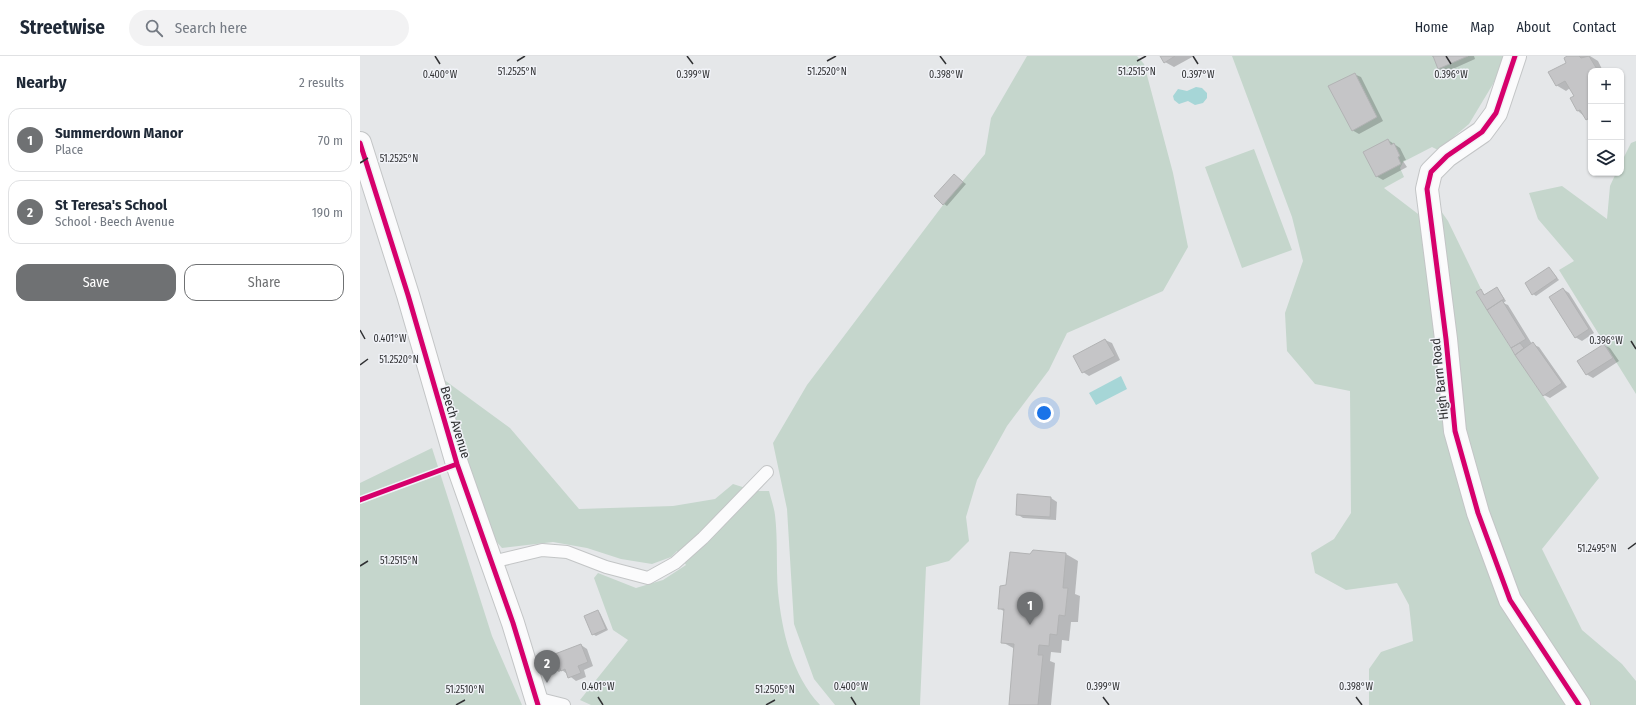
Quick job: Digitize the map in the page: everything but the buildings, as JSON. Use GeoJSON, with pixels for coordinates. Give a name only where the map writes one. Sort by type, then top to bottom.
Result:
{"type":"FeatureCollection","features":[{"type":"Feature","properties":{"kind":"street","name":"High Barn Road"},"geometry":{"type":"LineString","coordinates":[[1515,56],[1496,113],[1482,132],[1447,156],[1432,172],[1427,189],[1446,339],[1455,431],[1478,513],[1510,600],[1579,705]]}},
{"type":"Feature","properties":{"kind":"street","name":"Beech Avenue"},"geometry":{"type":"LineString","coordinates":[[360,143],[408,294],[457,464],[492,562],[537,702]]}},
{"type":"Feature","properties":{"kind":"lane"},"geometry":{"type":"LineString","coordinates":[[492,562],[542,550],[567,552],[606,567],[648,578],[675,563],[703,538],[766,472]]}},
{"type":"Feature","properties":{"kind":"lane"},"geometry":{"type":"LineString","coordinates":[[537,702],[564,705]]}},
{"type":"Feature","properties":{"kind":"green space"},"geometry":{"type":"Polygon","coordinates":[[[1027,56],[1137,56],[1144,64],[1173,173],[1188,247],[1163,291],[1067,333],[1049,370],[1007,426],[977,480],[966,517],[969,541],[949,561],[926,567],[920,705],[835,705],[814,679],[794,624],[787,509],[773,443],[807,385],[943,205],[985,154],[991,118],[1027,56]]]}},
{"type":"Feature","properties":{"kind":"green space"},"geometry":{"type":"Polygon","coordinates":[[[1232,56],[1505,56],[1493,84],[1469,124],[1438,150],[1432,147],[1403,162],[1400,168],[1404,177],[1384,188],[1422,217],[1487,557],[1570,705],[1369,705],[1369,669],[1381,652],[1413,641],[1409,605],[1397,583],[1346,590],[1315,573],[1311,553],[1334,539],[1351,513],[1350,391],[1315,384],[1287,351],[1285,313],[1303,261],[1292,217],[1232,56]]]}},
{"type":"Feature","properties":{"kind":"green space"},"geometry":{"type":"Polygon","coordinates":[[[1636,141],[1636,394],[1559,270],[1574,261],[1538,219],[1529,193],[1562,186],[1607,219],[1610,186],[1615,176],[1624,176],[1624,157],[1631,143],[1636,141]]]}},
{"type":"Feature","properties":{"kind":"green space"},"geometry":{"type":"Polygon","coordinates":[[[1254,149],[1292,250],[1242,268],[1205,167],[1254,149]]]}},
{"type":"Feature","properties":{"kind":"green space"},"geometry":{"type":"Polygon","coordinates":[[[1441,211],[1448,221],[1481,289],[1476,292],[1515,355],[1599,478],[1542,549],[1582,630],[1622,664],[1636,681],[1636,705],[1589,705],[1516,595],[1463,431],[1437,221],[1441,211]]]}},
{"type":"Feature","properties":{"kind":"green space"},"geometry":{"type":"Polygon","coordinates":[[[443,379],[510,428],[579,509],[673,506],[715,499],[733,484],[755,491],[769,491],[775,515],[778,592],[782,622],[795,667],[810,693],[820,705],[591,705],[580,700],[628,640],[613,630],[594,578],[598,573],[636,588],[663,580],[686,565],[677,551],[671,557],[652,564],[621,559],[587,548],[553,542],[502,548],[495,540],[464,458],[443,379]]]}},
{"type":"Feature","properties":{"kind":"green space"},"geometry":{"type":"Polygon","coordinates":[[[432,448],[492,636],[522,705],[360,705],[360,483],[432,448]]]}},
{"type":"Feature","properties":{"kind":"water"},"geometry":{"type":"Polygon","coordinates":[[[1196,87],[1202,88],[1207,93],[1207,98],[1203,103],[1195,105],[1188,101],[1179,104],[1174,100],[1173,96],[1178,89],[1187,91],[1196,87]]]}},
{"type":"Feature","properties":{"kind":"water"},"geometry":{"type":"Polygon","coordinates":[[[1121,376],[1127,389],[1096,405],[1089,393],[1121,376]]]}},
{"type":"Feature","properties":{"kind":"cycle path"},"geometry":{"type":"LineString","coordinates":[[1515,56],[1496,113],[1482,132],[1447,156],[1431,172],[1427,189],[1446,339],[1455,431],[1478,513],[1510,600],[1579,705]]}},
{"type":"Feature","properties":{"kind":"cycle path"},"geometry":{"type":"LineString","coordinates":[[360,143],[408,295],[457,464],[513,623],[538,705]]}},
{"type":"Feature","properties":{"kind":"cycle path"},"geometry":{"type":"LineString","coordinates":[[360,500],[457,464]]}},
{"type":"Feature","properties":{"kind":"place","name":"Summerdown Manor"},"geometry":{"type":"Point","coordinates":[1030,625]}},
{"type":"Feature","properties":{"kind":"place","name":"St Teresa's School"},"geometry":{"type":"Point","coordinates":[547,683]}}]}
